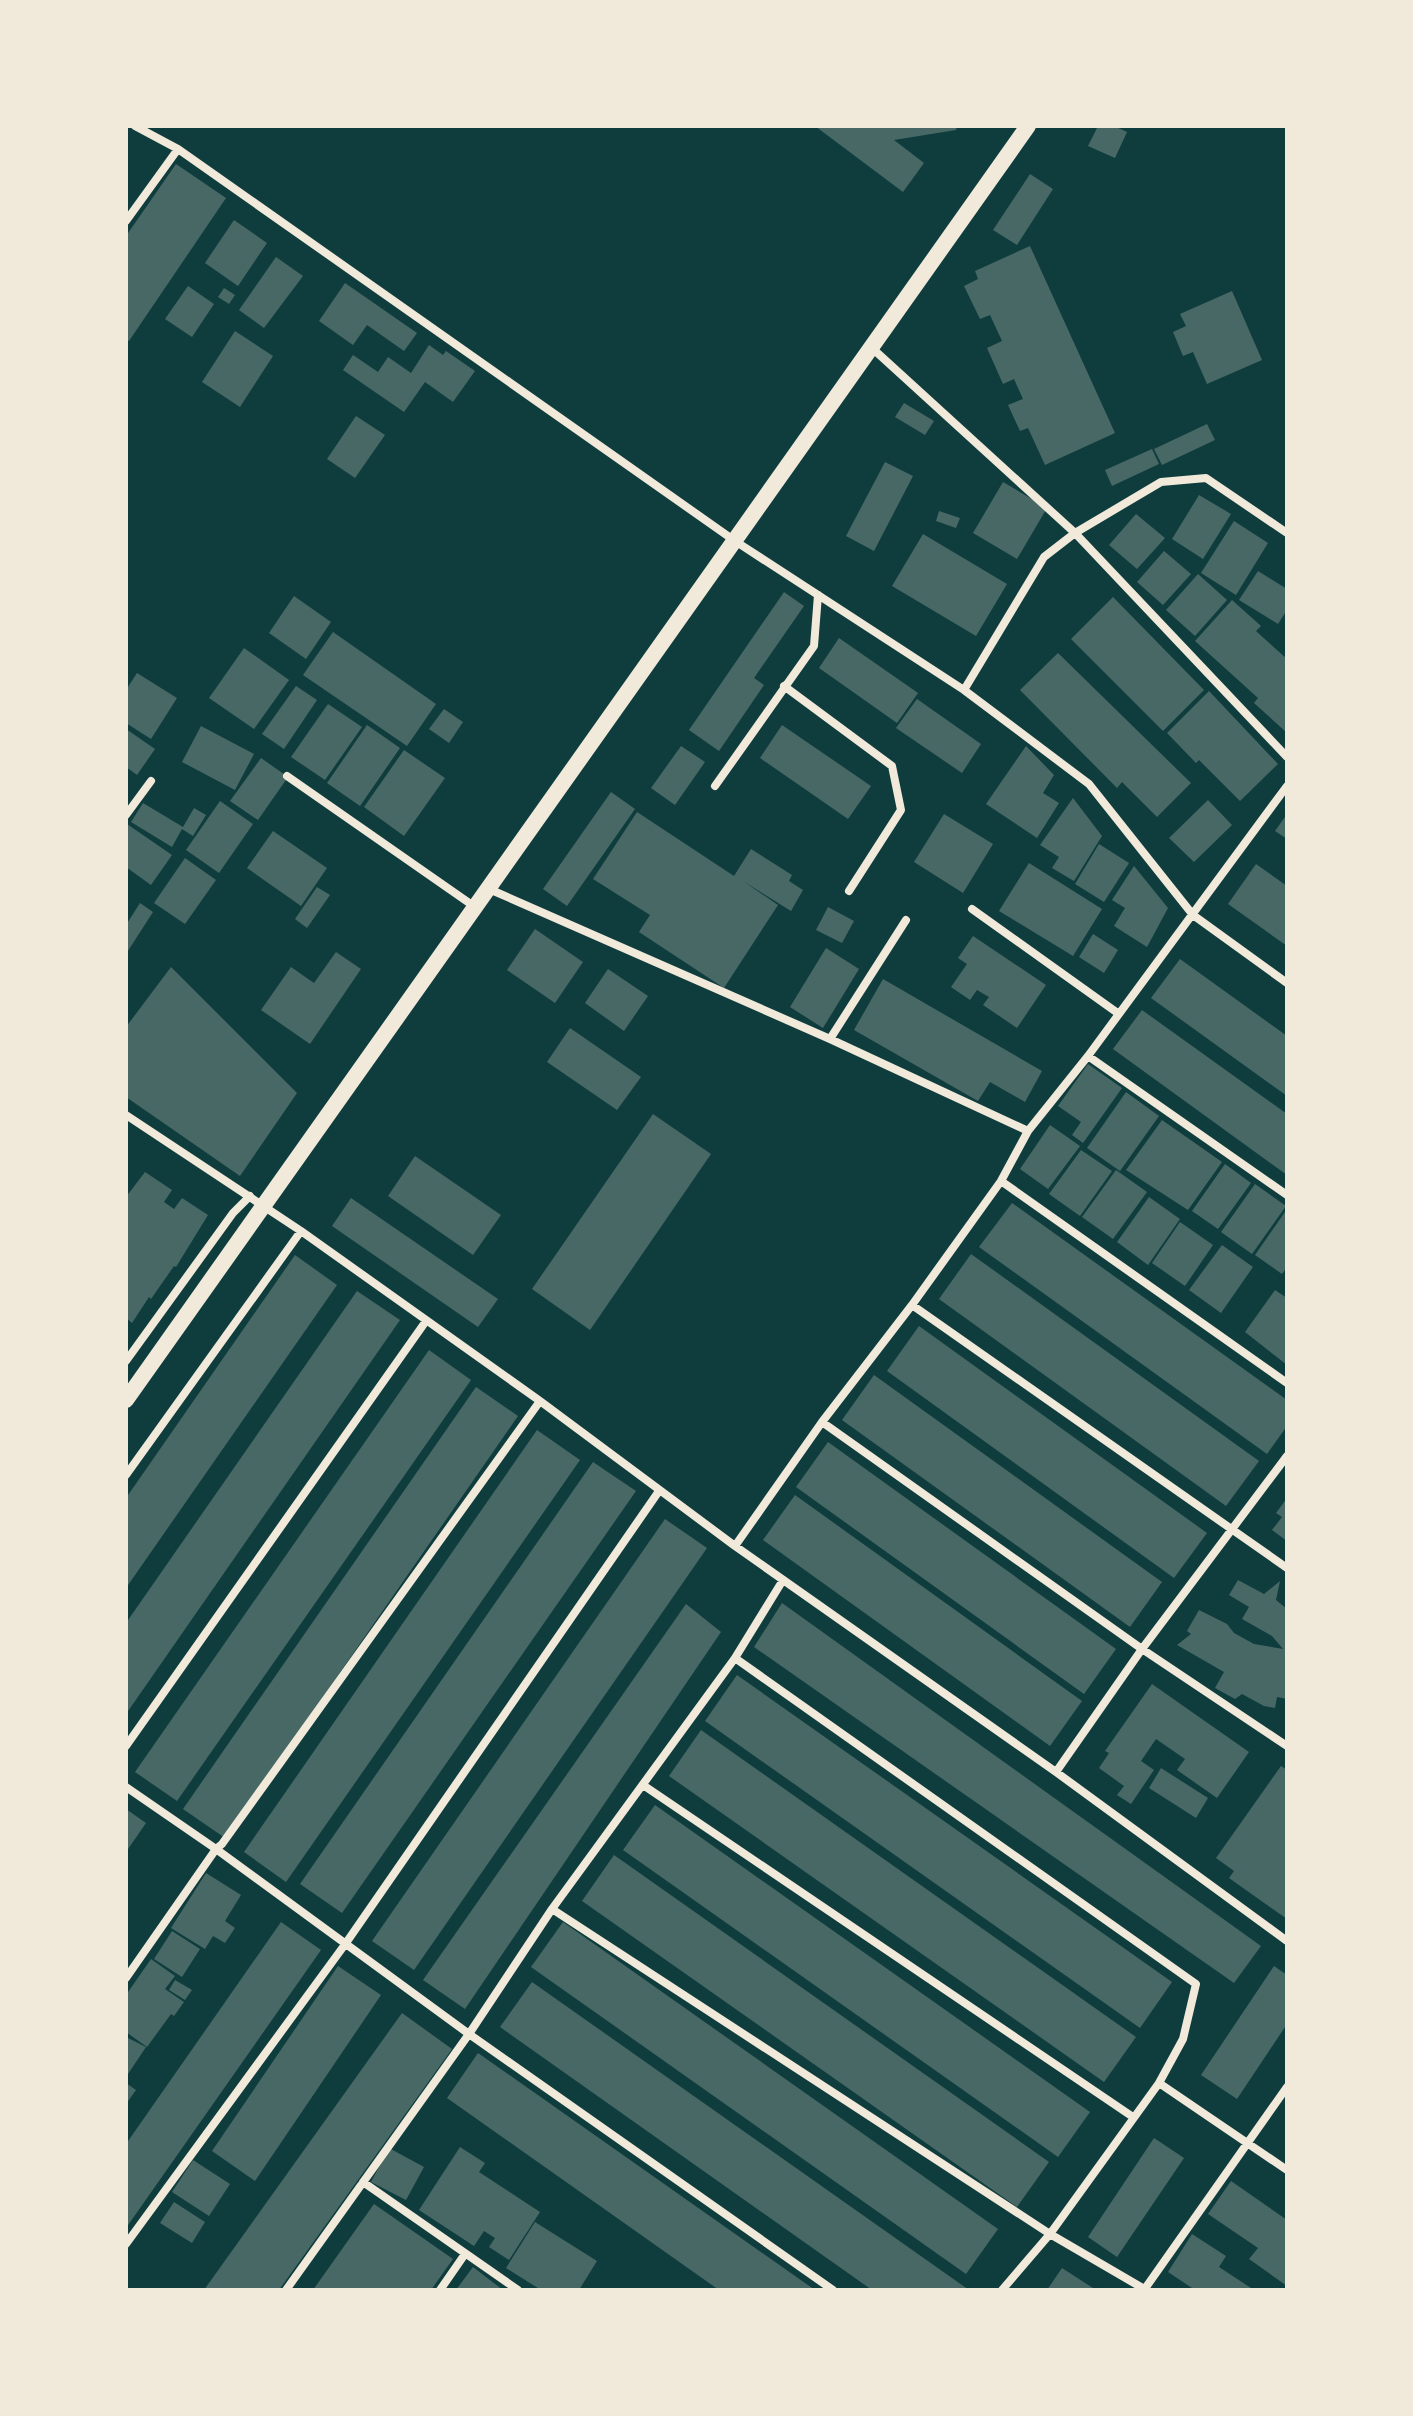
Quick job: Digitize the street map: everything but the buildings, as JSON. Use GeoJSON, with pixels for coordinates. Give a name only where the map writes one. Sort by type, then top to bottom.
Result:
{"type":"FeatureCollection","features":[{"type":"Feature","properties":{"kind":"main road"},"geometry":{"type":"LineString","coordinates":[[126,1400],[256,1201],[488,889],[1028,126]]}},
{"type":"Feature","properties":{"kind":"street"},"geometry":{"type":"LineString","coordinates":[[135,126],[178,149],[735,541],[964,690],[1089,784],[1193,915],[1287,983]]}},
{"type":"Feature","properties":{"kind":"street"},"geometry":{"type":"LineString","coordinates":[[126,221],[178,149]]}},
{"type":"Feature","properties":{"kind":"street"},"geometry":{"type":"LineString","coordinates":[[872,348],[1075,533],[1287,757]]}},
{"type":"Feature","properties":{"kind":"street"},"geometry":{"type":"LineString","coordinates":[[964,690],[1044,557],[1075,533],[1161,482],[1206,478],[1287,533]]}},
{"type":"Feature","properties":{"kind":"street"},"geometry":{"type":"LineString","coordinates":[[715,786],[814,646],[818,595]]}},
{"type":"Feature","properties":{"kind":"street"},"geometry":{"type":"LineString","coordinates":[[784,686],[892,766],[901,810],[849,891]]}},
{"type":"Feature","properties":{"kind":"street"},"geometry":{"type":"LineString","coordinates":[[287,776],[475,907]]}},
{"type":"Feature","properties":{"kind":"street"},"geometry":{"type":"LineString","coordinates":[[126,815],[151,781]]}},
{"type":"Feature","properties":{"kind":"street"},"geometry":{"type":"LineString","coordinates":[[735,1546],[822,1422],[912,1305],[1001,1181],[1028,1131],[1088,1056],[1287,786]]}},
{"type":"Feature","properties":{"kind":"street"},"geometry":{"type":"LineString","coordinates":[[488,889],[830,1039],[1028,1131]]}},
{"type":"Feature","properties":{"kind":"street"},"geometry":{"type":"LineString","coordinates":[[972,909],[1119,1014]]}},
{"type":"Feature","properties":{"kind":"street"},"geometry":{"type":"LineString","coordinates":[[830,1039],[906,920]]}},
{"type":"Feature","properties":{"kind":"street"},"geometry":{"type":"LineString","coordinates":[[1088,1056],[1287,1195]]}},
{"type":"Feature","properties":{"kind":"street"},"geometry":{"type":"LineString","coordinates":[[126,1115],[301,1231],[540,1401],[735,1546],[1056,1772],[1287,1941]]}},
{"type":"Feature","properties":{"kind":"street"},"geometry":{"type":"LineString","coordinates":[[1001,1181],[1287,1383]]}},
{"type":"Feature","properties":{"kind":"street"},"geometry":{"type":"LineString","coordinates":[[126,1361],[233,1213],[256,1201]]}},
{"type":"Feature","properties":{"kind":"street"},"geometry":{"type":"LineString","coordinates":[[126,1475],[301,1231]]}},
{"type":"Feature","properties":{"kind":"street"},"geometry":{"type":"LineString","coordinates":[[912,1305],[1287,1568]]}},
{"type":"Feature","properties":{"kind":"street"},"geometry":{"type":"LineString","coordinates":[[126,1746],[426,1321]]}},
{"type":"Feature","properties":{"kind":"street"},"geometry":{"type":"LineString","coordinates":[[126,1978],[540,1401]]}},
{"type":"Feature","properties":{"kind":"street"},"geometry":{"type":"LineString","coordinates":[[822,1422],[1142,1649],[1287,1746]]}},
{"type":"Feature","properties":{"kind":"street"},"geometry":{"type":"LineString","coordinates":[[1056,1772],[1142,1649],[1287,1456]]}},
{"type":"Feature","properties":{"kind":"street"},"geometry":{"type":"LineString","coordinates":[[126,2244],[346,1943],[659,1491]]}},
{"type":"Feature","properties":{"kind":"street"},"geometry":{"type":"LineString","coordinates":[[286,2290],[469,2034],[552,1909],[735,1658],[783,1580]]}},
{"type":"Feature","properties":{"kind":"street"},"geometry":{"type":"LineString","coordinates":[[735,1658],[1196,1984],[1183,2039],[1159,2083],[1050,2234],[1002,2290]]}},
{"type":"Feature","properties":{"kind":"street"},"geometry":{"type":"LineString","coordinates":[[643,1785],[1133,2117]]}},
{"type":"Feature","properties":{"kind":"street"},"geometry":{"type":"LineString","coordinates":[[126,1787],[469,2034],[833,2290]]}},
{"type":"Feature","properties":{"kind":"street"},"geometry":{"type":"LineString","coordinates":[[552,1909],[1050,2234],[1145,2290],[1287,2087]]}},
{"type":"Feature","properties":{"kind":"street"},"geometry":{"type":"LineString","coordinates":[[1159,2083],[1287,2170]]}},
{"type":"Feature","properties":{"kind":"street"},"geometry":{"type":"LineString","coordinates":[[363,2182],[518,2290]]}},
{"type":"Feature","properties":{"kind":"street"},"geometry":{"type":"LineString","coordinates":[[440,2290],[465,2254]]}}]}
